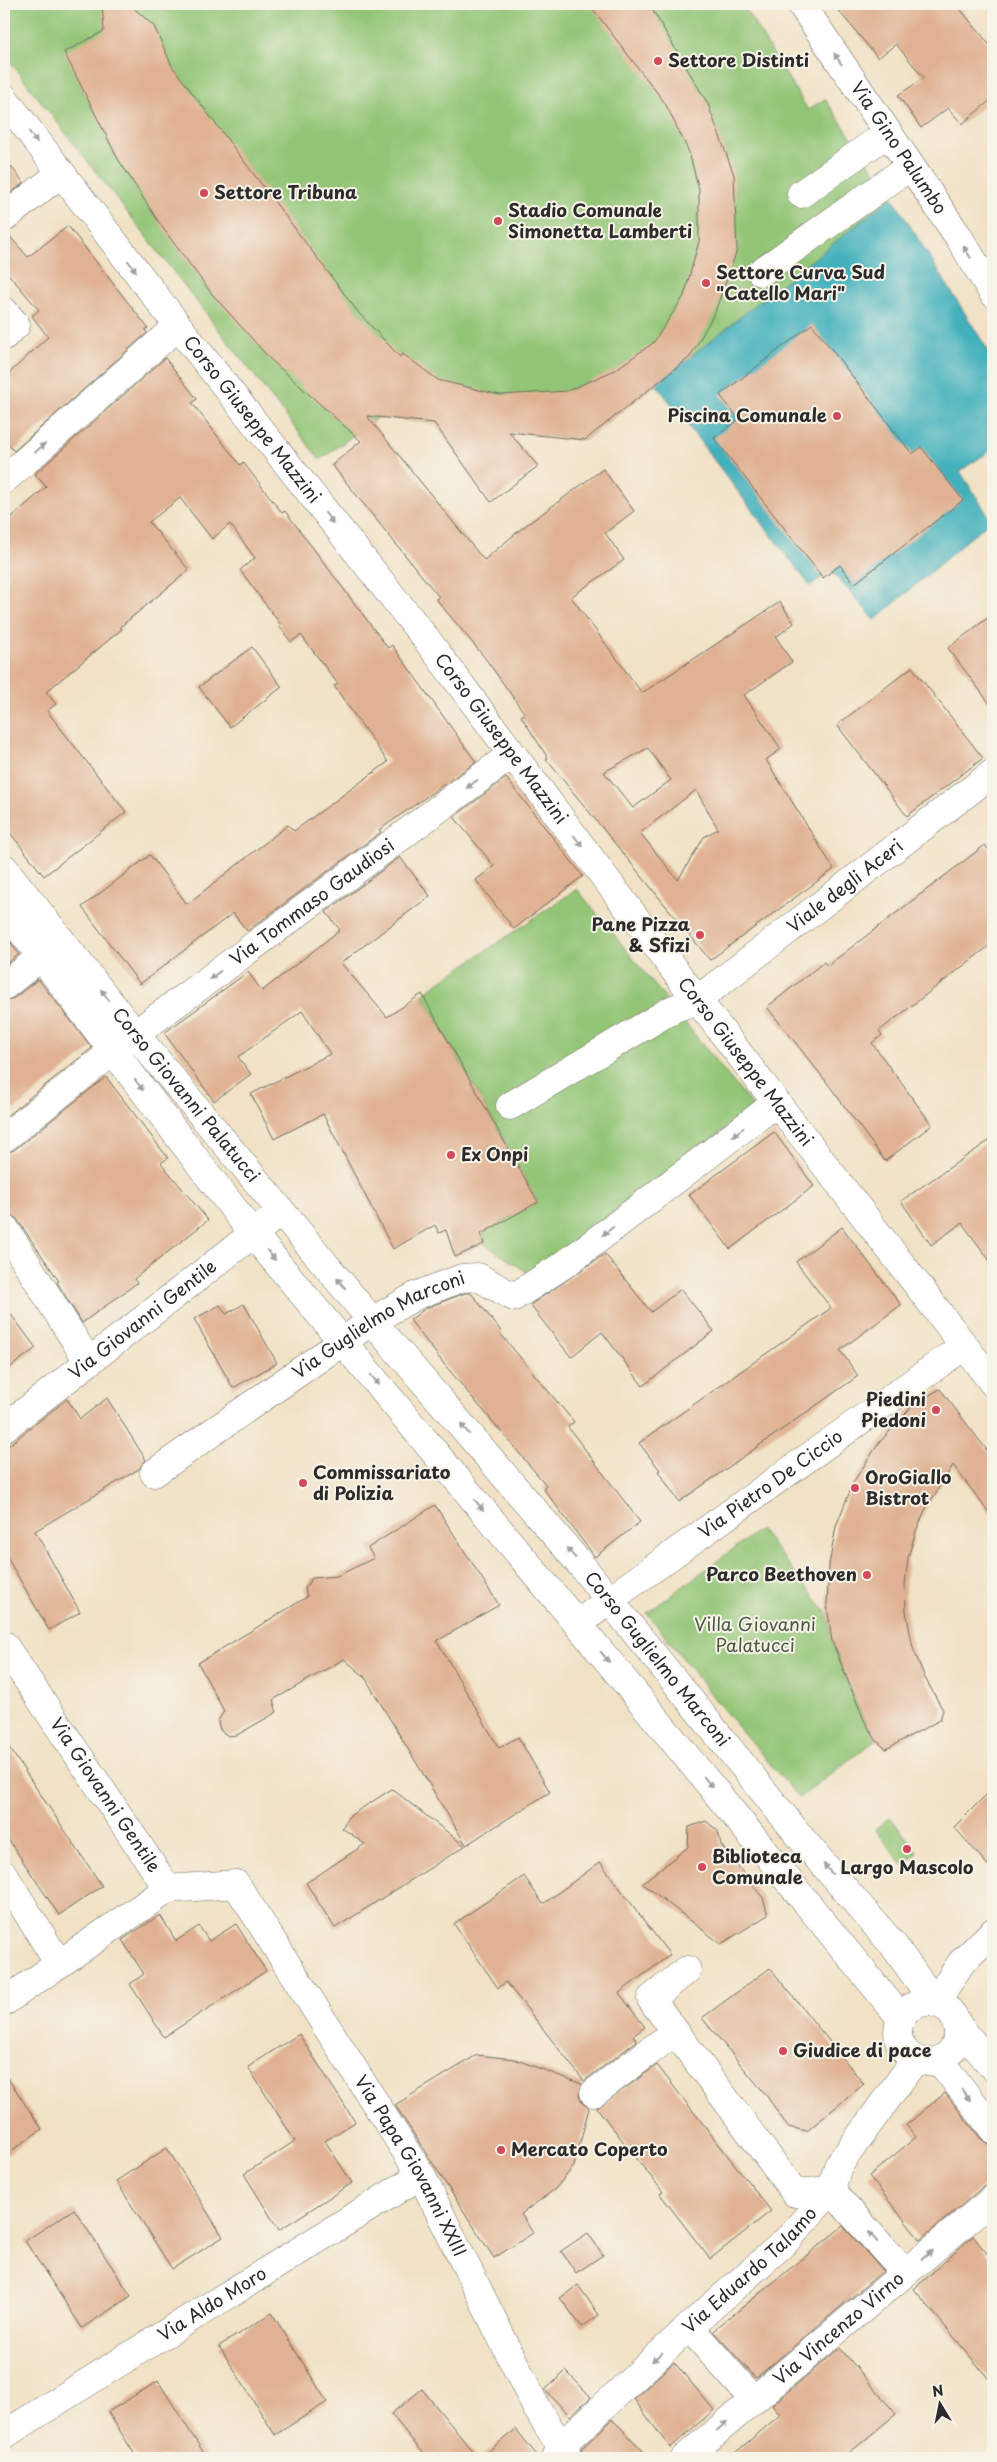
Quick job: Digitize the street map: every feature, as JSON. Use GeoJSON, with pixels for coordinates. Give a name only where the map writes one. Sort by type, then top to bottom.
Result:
{"type":"FeatureCollection","features":[{"type":"Feature","properties":{"kind":"street","name":"Via Gino Palumbo"},"geometry":{"type":"LineString","coordinates":[[801,4],[993,294]]}},
{"type":"Feature","properties":{"kind":"street","name":"Corso Giuseppe Mazzini"},"geometry":{"type":"LineString","coordinates":[[4,98],[178,326],[427,640],[511,755],[776,1103],[983,1363]]}},
{"type":"Feature","properties":{"kind":"street"},"geometry":{"type":"LineString","coordinates":[[801,194],[888,133]]}},
{"type":"Feature","properties":{"kind":"street"},"geometry":{"type":"LineString","coordinates":[[761,272],[910,167]]}},
{"type":"Feature","properties":{"kind":"street"},"geometry":{"type":"LineString","coordinates":[[4,218],[61,173]]}},
{"type":"Feature","properties":{"kind":"street"},"geometry":{"type":"LineString","coordinates":[[4,311],[16,325],[4,336]]}},
{"type":"Feature","properties":{"kind":"street"},"geometry":{"type":"LineString","coordinates":[[4,479],[178,326]]}},
{"type":"Feature","properties":{"kind":"street","name":"Via Tommaso Gaudiosi"},"geometry":{"type":"LineString","coordinates":[[4,1138],[135,1034],[511,755]]}},
{"type":"Feature","properties":{"kind":"street","name":"Viale degli Aceri"},"geometry":{"type":"LineString","coordinates":[[510,1106],[673,1009],[697,1000],[993,773]]}},
{"type":"Feature","properties":{"kind":"street","name":"Corso Giovanni Palatucci"},"geometry":{"type":"LineString","coordinates":[[4,868],[135,1034],[372,1321]]}},
{"type":"Feature","properties":{"kind":"street","name":"Corso Giovanni Palatucci"},"geometry":{"type":"LineString","coordinates":[[4,908],[253,1234],[344,1342]]}},
{"type":"Feature","properties":{"kind":"street"},"geometry":{"type":"LineString","coordinates":[[4,986],[41,957]]}},
{"type":"Feature","properties":{"kind":"street","name":"Via Guglielmo Marconi"},"geometry":{"type":"LineString","coordinates":[[154,1473],[372,1321],[417,1295],[462,1278],[478,1277],[514,1297],[568,1262],[776,1103]]}},
{"type":"Feature","properties":{"kind":"street","name":"Via Giovanni Gentile"},"geometry":{"type":"LineString","coordinates":[[4,1428],[88,1361],[283,1212]]}},
{"type":"Feature","properties":{"kind":"street"},"geometry":{"type":"LineString","coordinates":[[4,1227],[88,1361]]}},
{"type":"Feature","properties":{"kind":"street","name":"Corso Guglielmo Marconi"},"geometry":{"type":"LineString","coordinates":[[372,1321],[609,1600],[806,1844],[894,1946],[936,2003]]}},
{"type":"Feature","properties":{"kind":"street"},"geometry":{"type":"LineString","coordinates":[[344,1342],[901,2018]]}},
{"type":"Feature","properties":{"kind":"street","name":"Via Pietro De Ciccio"},"geometry":{"type":"LineString","coordinates":[[578,1624],[609,1600],[983,1363]]}},
{"type":"Feature","properties":{"kind":"street","name":"Via Giovanni Gentile"},"geometry":{"type":"LineString","coordinates":[[4,1644],[168,1889],[236,1884]]}},
{"type":"Feature","properties":{"kind":"street"},"geometry":{"type":"LineString","coordinates":[[4,1875],[60,1964]]}},
{"type":"Feature","properties":{"kind":"street","name":"Via Papa Giovanni XXIII"},"geometry":{"type":"LineString","coordinates":[[236,1884],[421,2175],[536,2407],[562,2455]]}},
{"type":"Feature","properties":{"kind":"street"},"geometry":{"type":"LineString","coordinates":[[4,2002],[168,1889]]}},
{"type":"Feature","properties":{"kind":"street"},"geometry":{"type":"LineString","coordinates":[[820,1918],[848,1892]]}},
{"type":"Feature","properties":{"kind":"street"},"geometry":{"type":"LineString","coordinates":[[936,2003],[961,1963],[993,1932]]}},
{"type":"Feature","properties":{"kind":"street"},"geometry":{"type":"LineString","coordinates":[[918,1978],[961,1963]]}},
{"type":"Feature","properties":{"kind":"street"},"geometry":{"type":"LineString","coordinates":[[687,1970],[651,1999],[795,2193],[831,2190],[906,2273]]}},
{"type":"Feature","properties":{"kind":"street"},"geometry":{"type":"LineString","coordinates":[[993,2067],[956,2023],[952,2014],[936,2003],[916,2004],[901,2018],[898,2027],[901,2046],[927,2060],[993,2129]]}},
{"type":"Feature","properties":{"kind":"street"},"geometry":{"type":"LineString","coordinates":[[927,2060],[953,2049],[957,2040],[956,2023]]}},
{"type":"Feature","properties":{"kind":"street"},"geometry":{"type":"LineString","coordinates":[[594,2093],[675,2032]]}},
{"type":"Feature","properties":{"kind":"street","name":"Via Eduardo Talamo"},"geometry":{"type":"LineString","coordinates":[[562,2455],[689,2326],[787,2240],[831,2190],[838,2166],[927,2060]]}},
{"type":"Feature","properties":{"kind":"street","name":"Via Aldo Moro"},"geometry":{"type":"LineString","coordinates":[[4,2435],[187,2319],[299,2252],[421,2175]]}},
{"type":"Feature","properties":{"kind":"street","name":"Via Vincenzo Virno"},"geometry":{"type":"LineString","coordinates":[[685,2458],[993,2199]]}},
{"type":"Feature","properties":{"kind":"street"},"geometry":{"type":"LineString","coordinates":[[689,2326],[754,2399]]}},
{"type":"Feature","properties":{"kind":"green space","name":"Stadio Comunale Simonetta Lamberti"},"geometry":{"type":"Polygon","coordinates":[[[4,4],[742,4],[808,110],[825,99],[892,197],[585,440],[378,417],[320,460],[4,54],[4,4]]]}},
{"type":"Feature","properties":{"kind":"green space"},"geometry":{"type":"Polygon","coordinates":[[[577,889],[754,1108],[530,1274],[484,1244],[481,1234],[538,1202],[422,994],[577,889]]]}},
{"type":"Feature","properties":{"kind":"green space","name":"Villa Giovanni Palatucci"},"geometry":{"type":"Polygon","coordinates":[[[760,1529],[829,1616],[832,1641],[846,1680],[864,1720],[876,1740],[799,1798],[721,1707],[647,1613],[760,1529]]]}},
{"type":"Feature","properties":{"kind":"green space"},"geometry":{"type":"Polygon","coordinates":[[[890,1817],[918,1853],[903,1865],[875,1829],[890,1817]]]}},
{"type":"Feature","properties":{"kind":"water","name":"Piscina Comunale"},"geometry":{"type":"Polygon","coordinates":[[[892,197],[993,358],[993,449],[960,471],[991,520],[875,620],[831,571],[810,586],[656,384],[892,197]]]}},
{"type":"Feature","properties":{"kind":"building"},"geometry":{"type":"Polygon","coordinates":[[[102,4],[129,4],[154,26],[172,66],[358,312],[400,357],[403,354],[438,380],[500,395],[567,391],[615,370],[653,343],[684,296],[699,241],[699,190],[689,152],[665,103],[589,4],[649,4],[708,104],[734,175],[737,250],[715,312],[690,357],[585,440],[509,432],[538,466],[491,502],[434,423],[367,416],[484,560],[521,529],[603,469],[634,511],[605,533],[624,560],[571,597],[642,693],[780,602],[794,623],[776,637],[792,662],[744,695],[781,749],[766,760],[834,869],[710,960],[546,759],[548,758],[521,716],[525,714],[485,658],[436,599],[439,597],[332,465],[361,441],[270,359],[212,294],[162,227],[118,159],[64,52],[104,31],[102,4]],[[648,748],[604,772],[633,808],[671,780],[648,748]],[[696,790],[640,833],[678,880],[704,837],[718,829],[696,790]]]}},
{"type":"Feature","properties":{"kind":"building"},"geometry":{"type":"Polygon","coordinates":[[[833,4],[956,4],[993,49],[993,98],[962,124],[948,108],[921,128],[898,95],[924,78],[896,44],[878,58],[833,4]]]}},
{"type":"Feature","properties":{"kind":"building"},"geometry":{"type":"Polygon","coordinates":[[[4,158],[24,183],[4,198],[4,158]]]}},
{"type":"Feature","properties":{"kind":"building"},"geometry":{"type":"Polygon","coordinates":[[[68,226],[148,328],[145,330],[147,333],[14,451],[4,440],[4,378],[48,337],[32,316],[39,310],[4,269],[4,233],[7,233],[28,257],[68,226]]]}},
{"type":"Feature","properties":{"kind":"building"},"geometry":{"type":"Polygon","coordinates":[[[812,324],[912,454],[921,447],[963,500],[854,584],[840,565],[823,578],[714,438],[739,419],[720,395],[812,324]]]}},
{"type":"Feature","properties":{"kind":"building"},"geometry":{"type":"Polygon","coordinates":[[[165,358],[197,399],[192,403],[240,465],[243,462],[282,513],[285,511],[388,648],[392,645],[476,762],[379,830],[381,832],[247,931],[233,913],[140,984],[82,907],[150,855],[187,904],[288,825],[294,831],[388,762],[334,686],[338,684],[301,635],[291,642],[279,626],[281,625],[240,570],[255,558],[230,524],[212,539],[180,498],[149,522],[189,570],[46,692],[56,704],[47,711],[126,812],[44,876],[4,825],[4,524],[46,487],[35,474],[165,358]]]}},
{"type":"Feature","properties":{"kind":"building"},"geometry":{"type":"Polygon","coordinates":[[[993,614],[993,708],[948,648],[993,614]]]}},
{"type":"Feature","properties":{"kind":"building"},"geometry":{"type":"Polygon","coordinates":[[[252,647],[282,687],[230,727],[199,687],[252,647]]]}},
{"type":"Feature","properties":{"kind":"building"},"geometry":{"type":"Polygon","coordinates":[[[912,667],[983,758],[907,816],[837,725],[912,667]]]}},
{"type":"Feature","properties":{"kind":"building"},"geometry":{"type":"Polygon","coordinates":[[[506,778],[583,876],[514,929],[476,880],[494,866],[454,817],[506,778]]]}},
{"type":"Feature","properties":{"kind":"building"},"geometry":{"type":"Polygon","coordinates":[[[985,845],[993,855],[993,943],[879,1031],[882,1035],[872,1043],[932,1125],[885,1161],[825,1080],[767,1007],[824,962],[827,966],[985,845]]]}},
{"type":"Feature","properties":{"kind":"building"},"geometry":{"type":"Polygon","coordinates":[[[400,857],[430,896],[341,963],[387,1017],[422,994],[538,1202],[481,1234],[484,1244],[455,1257],[446,1230],[439,1233],[435,1225],[393,1249],[323,1114],[274,1139],[251,1094],[330,1054],[302,1011],[238,1057],[251,1074],[214,1101],[164,1033],[248,972],[262,991],[340,930],[326,912],[400,857]]]}},
{"type":"Feature","properties":{"kind":"building"},"geometry":{"type":"Polygon","coordinates":[[[4,933],[19,954],[4,966],[4,933]]]}},
{"type":"Feature","properties":{"kind":"building"},"geometry":{"type":"Polygon","coordinates":[[[38,979],[92,1048],[4,1118],[4,1001],[14,998],[38,979]]]}},
{"type":"Feature","properties":{"kind":"building"},"geometry":{"type":"Polygon","coordinates":[[[106,1077],[168,1158],[161,1163],[208,1220],[134,1279],[137,1283],[82,1323],[57,1282],[59,1281],[17,1219],[4,1209],[4,1153],[14,1150],[106,1077]]]}},
{"type":"Feature","properties":{"kind":"building"},"geometry":{"type":"Polygon","coordinates":[[[774,1132],[814,1186],[730,1249],[689,1195],[774,1132]]]}},
{"type":"Feature","properties":{"kind":"building"},"geometry":{"type":"Polygon","coordinates":[[[993,1138],[993,1265],[962,1223],[931,1245],[901,1201],[993,1138]]]}},
{"type":"Feature","properties":{"kind":"building"},"geometry":{"type":"Polygon","coordinates":[[[842,1227],[901,1305],[840,1350],[858,1376],[679,1502],[658,1471],[660,1470],[639,1443],[831,1308],[796,1262],[842,1227]]]}},
{"type":"Feature","properties":{"kind":"building"},"geometry":{"type":"Polygon","coordinates":[[[605,1254],[651,1312],[681,1289],[714,1331],[643,1386],[602,1332],[571,1357],[530,1305],[605,1254]]]}},
{"type":"Feature","properties":{"kind":"building"},"geometry":{"type":"Polygon","coordinates":[[[465,1293],[471,1293],[501,1331],[499,1332],[574,1422],[568,1427],[640,1522],[595,1557],[543,1488],[546,1485],[444,1364],[410,1320],[426,1308],[465,1293]]]}},
{"type":"Feature","properties":{"kind":"building"},"geometry":{"type":"Polygon","coordinates":[[[244,1304],[277,1363],[233,1388],[194,1319],[220,1305],[226,1314],[244,1304]]]}},
{"type":"Feature","properties":{"kind":"building"},"geometry":{"type":"Polygon","coordinates":[[[4,1305],[36,1348],[4,1372],[4,1305]]]}},
{"type":"Feature","properties":{"kind":"building","name":"Parco Beethoven"},"geometry":{"type":"Polygon","coordinates":[[[940,1389],[993,1458],[993,1518],[953,1465],[925,1510],[916,1531],[908,1558],[905,1585],[906,1611],[913,1648],[925,1678],[943,1710],[940,1720],[886,1749],[876,1740],[864,1720],[832,1641],[827,1605],[829,1565],[836,1526],[854,1481],[879,1443],[914,1404],[940,1389]]]}},
{"type":"Feature","properties":{"kind":"building"},"geometry":{"type":"Polygon","coordinates":[[[107,1398],[146,1460],[139,1469],[35,1531],[80,1612],[49,1630],[4,1552],[4,1449],[67,1399],[80,1419],[107,1398]]]}},
{"type":"Feature","properties":{"kind":"building"},"geometry":{"type":"Polygon","coordinates":[[[435,1505],[499,1605],[437,1641],[499,1748],[518,1737],[550,1792],[466,1845],[364,1676],[344,1659],[273,1700],[277,1712],[237,1735],[228,1736],[220,1730],[218,1721],[224,1711],[198,1663],[307,1597],[305,1588],[312,1578],[337,1576],[374,1558],[368,1548],[435,1505]]]}},
{"type":"Feature","properties":{"kind":"building"},"geometry":{"type":"Polygon","coordinates":[[[4,1740],[102,1886],[59,1915],[4,1833],[4,1740]]]}},
{"type":"Feature","properties":{"kind":"building"},"geometry":{"type":"Polygon","coordinates":[[[993,1788],[993,1871],[954,1827],[993,1788]]]}},
{"type":"Feature","properties":{"kind":"building"},"geometry":{"type":"Polygon","coordinates":[[[392,1789],[465,1846],[335,1928],[306,1883],[365,1844],[342,1828],[348,1817],[392,1789]]]}},
{"type":"Feature","properties":{"kind":"building"},"geometry":{"type":"Polygon","coordinates":[[[706,1821],[718,1831],[721,1845],[763,1898],[768,1915],[721,1944],[642,1883],[688,1847],[689,1827],[706,1821]]]}},
{"type":"Feature","properties":{"kind":"building"},"geometry":{"type":"Polygon","coordinates":[[[600,1862],[670,1955],[619,1993],[645,2027],[633,2036],[637,2041],[584,2081],[506,1982],[498,1988],[454,1924],[524,1876],[543,1904],[600,1862]]]}},
{"type":"Feature","properties":{"kind":"building"},"geometry":{"type":"Polygon","coordinates":[[[160,1915],[176,1941],[199,1926],[209,1941],[236,1924],[266,1971],[164,2037],[130,1984],[144,1974],[122,1940],[160,1915]]]}},
{"type":"Feature","properties":{"kind":"building","name":"Giudice di pace"},"geometry":{"type":"Polygon","coordinates":[[[770,1968],[864,2084],[807,2131],[788,2127],[766,2095],[702,2018],[770,1968]]]}},
{"type":"Feature","properties":{"kind":"building"},"geometry":{"type":"Polygon","coordinates":[[[299,2034],[355,2122],[325,2141],[352,2183],[279,2230],[244,2174],[295,2141],[248,2067],[299,2034]]]}},
{"type":"Feature","properties":{"kind":"building","name":"Mercato Coperto"},"geometry":{"type":"Polygon","coordinates":[[[477,2055],[514,2059],[582,2084],[579,2095],[582,2103],[589,2108],[574,2166],[555,2189],[521,2214],[533,2233],[494,2258],[395,2105],[477,2055]]]}},
{"type":"Feature","properties":{"kind":"building"},"geometry":{"type":"Polygon","coordinates":[[[657,2065],[771,2211],[710,2259],[660,2194],[663,2192],[597,2108],[657,2065]]]}},
{"type":"Feature","properties":{"kind":"building"},"geometry":{"type":"Polygon","coordinates":[[[4,2073],[42,2129],[4,2156],[4,2073]]]}},
{"type":"Feature","properties":{"kind":"building"},"geometry":{"type":"Polygon","coordinates":[[[945,2093],[981,2139],[993,2146],[993,2184],[983,2187],[920,2240],[869,2176],[916,2137],[906,2125],[945,2093]]]}},
{"type":"Feature","properties":{"kind":"building"},"geometry":{"type":"Polygon","coordinates":[[[167,2148],[223,2237],[172,2269],[116,2181],[167,2148]]]}},
{"type":"Feature","properties":{"kind":"building"},"geometry":{"type":"Polygon","coordinates":[[[74,2209],[131,2296],[82,2328],[25,2241],[74,2209]]]}},
{"type":"Feature","properties":{"kind":"building"},"geometry":{"type":"Polygon","coordinates":[[[843,2226],[883,2271],[756,2378],[713,2331],[843,2226]]]}},
{"type":"Feature","properties":{"kind":"building"},"geometry":{"type":"Polygon","coordinates":[[[588,2233],[603,2255],[576,2273],[561,2251],[588,2233]]]}},
{"type":"Feature","properties":{"kind":"building"},"geometry":{"type":"Polygon","coordinates":[[[973,2236],[993,2261],[993,2384],[914,2289],[973,2236]]]}},
{"type":"Feature","properties":{"kind":"building"},"geometry":{"type":"Polygon","coordinates":[[[578,2285],[599,2315],[582,2327],[560,2298],[578,2285]]]}},
{"type":"Feature","properties":{"kind":"building"},"geometry":{"type":"Polygon","coordinates":[[[272,2313],[327,2402],[275,2435],[219,2346],[272,2313]]]}},
{"type":"Feature","properties":{"kind":"building"},"geometry":{"type":"Polygon","coordinates":[[[840,2348],[896,2414],[843,2458],[729,2458],[780,2415],[772,2405],[840,2348]]]}},
{"type":"Feature","properties":{"kind":"building"},"geometry":{"type":"Polygon","coordinates":[[[674,2362],[714,2410],[670,2448],[634,2399],[674,2362]]]}},
{"type":"Feature","properties":{"kind":"building"},"geometry":{"type":"Polygon","coordinates":[[[566,2371],[591,2397],[570,2416],[545,2390],[566,2371]]]}},
{"type":"Feature","properties":{"kind":"building"},"geometry":{"type":"Polygon","coordinates":[[[158,2381],[207,2458],[137,2458],[108,2412],[158,2381]]]}},
{"type":"Feature","properties":{"kind":"building"},"geometry":{"type":"Polygon","coordinates":[[[422,2389],[478,2458],[427,2458],[391,2414],[422,2389]]]}},
{"type":"Feature","properties":{"kind":"building"},"geometry":{"type":"Polygon","coordinates":[[[613,2419],[650,2458],[583,2458],[581,2449],[613,2419]]]}},
{"type":"Feature","properties":{"kind":"building"},"geometry":{"type":"Polygon","coordinates":[[[516,2429],[539,2458],[480,2458],[516,2429]]]}},
{"type":"Feature","properties":{"kind":"place","name":"Settore Distinti"},"geometry":{"type":"Point","coordinates":[658,61]}},
{"type":"Feature","properties":{"kind":"place","name":"Settore Tribuna"},"geometry":{"type":"Point","coordinates":[204,193]}},
{"type":"Feature","properties":{"kind":"place","name":"Stadio Comunale Simonetta Lamberti"},"geometry":{"type":"Point","coordinates":[498,221]}},
{"type":"Feature","properties":{"kind":"place","name":"Settore Curva Sud \"Catello Mari\""},"geometry":{"type":"Point","coordinates":[706,283]}},
{"type":"Feature","properties":{"kind":"place","name":"Piscina Comunale"},"geometry":{"type":"Point","coordinates":[837,416]}},
{"type":"Feature","properties":{"kind":"place","name":"Pane Pizza & Sfizi"},"geometry":{"type":"Point","coordinates":[700,935]}},
{"type":"Feature","properties":{"kind":"place","name":"Ex Onpi"},"geometry":{"type":"Point","coordinates":[451,1155]}},
{"type":"Feature","properties":{"kind":"place","name":"Piedini Piedoni"},"geometry":{"type":"Point","coordinates":[936,1410]}},
{"type":"Feature","properties":{"kind":"place","name":"Commissariato di Polizia"},"geometry":{"type":"Point","coordinates":[303,1483]}},
{"type":"Feature","properties":{"kind":"place","name":"OroGiallo Bistrot"},"geometry":{"type":"Point","coordinates":[855,1488]}},
{"type":"Feature","properties":{"kind":"place","name":"Parco Beethoven"},"geometry":{"type":"Point","coordinates":[867,1575]}},
{"type":"Feature","properties":{"kind":"place","name":"Largo Mascolo"},"geometry":{"type":"Point","coordinates":[907,1849]}},
{"type":"Feature","properties":{"kind":"place","name":"Biblioteca Comunale"},"geometry":{"type":"Point","coordinates":[702,1867]}},
{"type":"Feature","properties":{"kind":"place","name":"Giudice di pace"},"geometry":{"type":"Point","coordinates":[783,2051]}},
{"type":"Feature","properties":{"kind":"place","name":"Mercato Coperto"},"geometry":{"type":"Point","coordinates":[501,2150]}}]}
